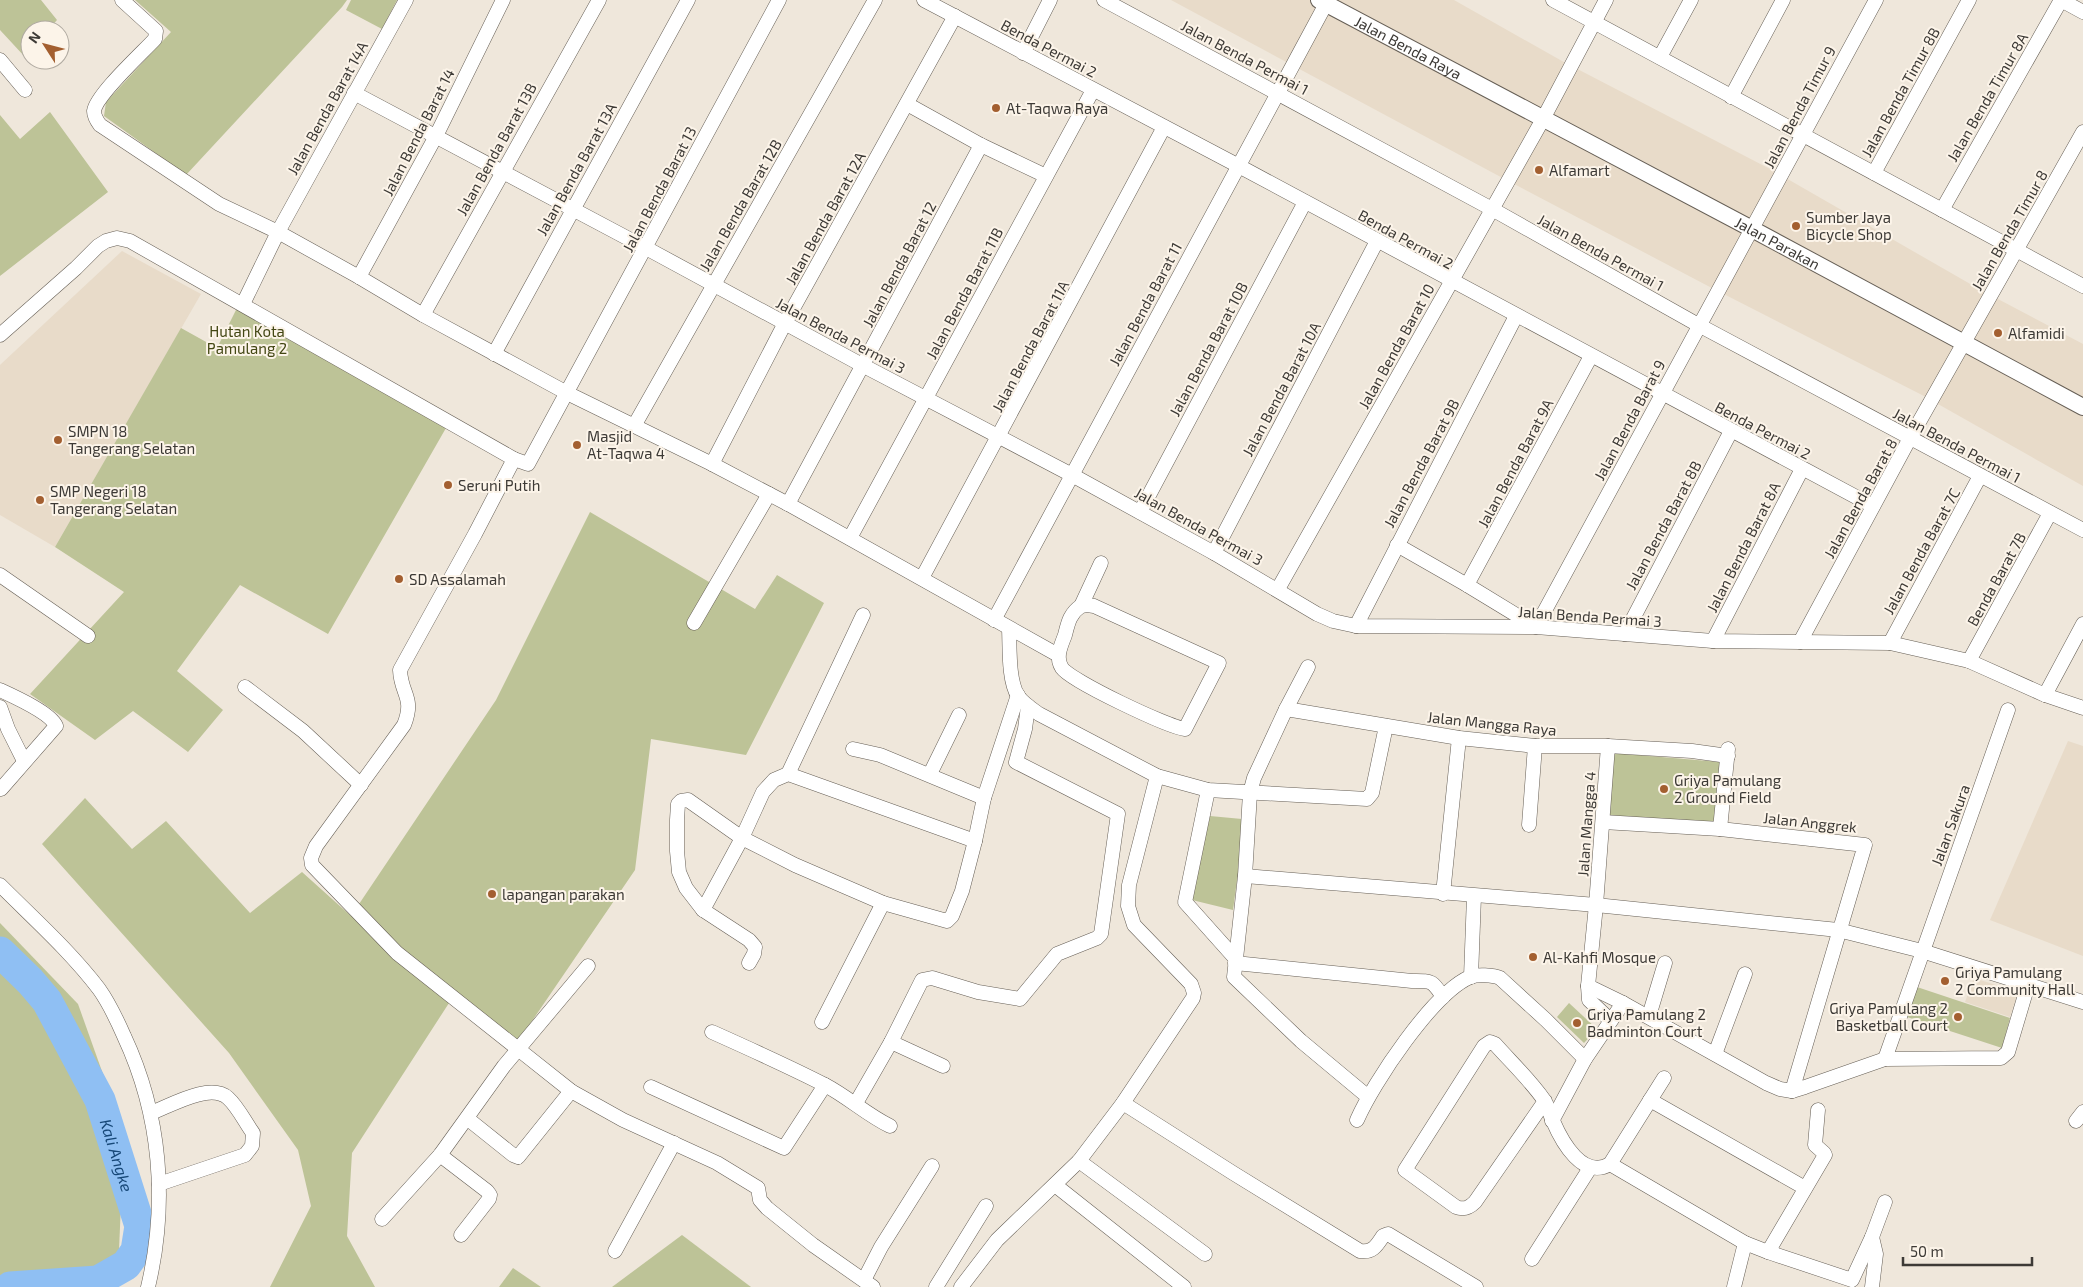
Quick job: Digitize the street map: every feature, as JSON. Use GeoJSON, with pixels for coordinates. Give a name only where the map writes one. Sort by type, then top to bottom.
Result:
{"type":"FeatureCollection","features":[{"type":"Feature","properties":{"kind":"street"},"geometry":{"type":"LineString","coordinates":[[122,0],[156,31],[156,37],[101,97],[94,110],[96,121],[100,125],[219,204],[278,232],[360,277],[422,315],[567,393],[712,464],[788,504],[1058,655]]}},
{"type":"Feature","properties":{"kind":"street","name":"Jalan Benda Barat 14A"},"geometry":{"type":"LineString","coordinates":[[243,304],[278,232],[406,0]]}},
{"type":"Feature","properties":{"kind":"street","name":"Jalan Benda Barat 14"},"geometry":{"type":"LineString","coordinates":[[360,277],[436,136],[503,0]]}},
{"type":"Feature","properties":{"kind":"street","name":"Jalan Benda Barat 13B"},"geometry":{"type":"LineString","coordinates":[[422,315],[599,0]]}},
{"type":"Feature","properties":{"kind":"street","name":"Jalan Benda Barat 13A"},"geometry":{"type":"LineString","coordinates":[[494,354],[688,0]]}},
{"type":"Feature","properties":{"kind":"street","name":"Jalan Benda Barat 13"},"geometry":{"type":"LineString","coordinates":[[514,458],[527,464],[530,462],[780,0]]}},
{"type":"Feature","properties":{"kind":"street","name":"Jalan Benda Barat 12B"},"geometry":{"type":"LineString","coordinates":[[634,426],[875,0]]}},
{"type":"Feature","properties":{"kind":"street","name":"Benda Permai 2"},"geometry":{"type":"LineString","coordinates":[[924,0],[1873,506]]}},
{"type":"Feature","properties":{"kind":"street"},"geometry":{"type":"LineString","coordinates":[[1023,53],[1050,0]]}},
{"type":"Feature","properties":{"kind":"street","name":"Jalan Benda Permai 1"},"geometry":{"type":"LineString","coordinates":[[1104,0],[1492,209],[1698,325],[2083,530]]}},
{"type":"Feature","properties":{"kind":"street"},"geometry":{"type":"LineString","coordinates":[[1553,0],[1660,56],[1802,135],[2083,286]]}},
{"type":"Feature","properties":{"kind":"street","name":"Jalan Benda Barat 10"},"geometry":{"type":"LineString","coordinates":[[1278,589],[1543,119],[1606,0]]}},
{"type":"Feature","properties":{"kind":"street"},"geometry":{"type":"LineString","coordinates":[[1660,56],[1691,0]]}},
{"type":"Feature","properties":{"kind":"street"},"geometry":{"type":"LineString","coordinates":[[1732,96],[1783,0]]}},
{"type":"Feature","properties":{"kind":"street","name":"Jalan Benda Timur 9"},"geometry":{"type":"LineString","coordinates":[[1752,229],[1876,0]]}},
{"type":"Feature","properties":{"kind":"street","name":"Jalan Benda Timur 8B"},"geometry":{"type":"LineString","coordinates":[[1874,173],[1969,0]]}},
{"type":"Feature","properties":{"kind":"street"},"geometry":{"type":"LineString","coordinates":[[2061,0],[2083,12]]}},
{"type":"Feature","properties":{"kind":"street","name":"Jalan Benda Timur 8A"},"geometry":{"type":"LineString","coordinates":[[1942,210],[2061,0]]}},
{"type":"Feature","properties":{"kind":"street","name":"Jalan Benda Barat 11"},"geometry":{"type":"LineString","coordinates":[[994,620],[1277,93],[1324,1]]}},
{"type":"Feature","properties":{"kind":"street","name":"Jalan Benda Raya"},"geometry":{"type":"LineString","coordinates":[[1324,1],[1471,82]]}},
{"type":"Feature","properties":{"kind":"street","name":"Jalan Benda Barat 12A"},"geometry":{"type":"LineString","coordinates":[[712,464],[785,323],[956,16]]}},
{"type":"Feature","properties":{"kind":"street"},"geometry":{"type":"LineString","coordinates":[[0,60],[25,90]]}},
{"type":"Feature","properties":{"kind":"street","name":"Jalan Parakan"},"geometry":{"type":"LineString","coordinates":[[1471,82],[1752,229],[2083,407]]}},
{"type":"Feature","properties":{"kind":"street","name":"Jalan Benda Barat 11B"},"geometry":{"type":"LineString","coordinates":[[850,538],[1093,90]]}},
{"type":"Feature","properties":{"kind":"street","name":"Jalan Benda Permai 3"},"geometry":{"type":"LineString","coordinates":[[354,92],[862,365],[1072,475],[1214,552],[1317,614],[1333,621],[1356,626],[1536,627],[1713,641],[1890,643],[1969,661],[2045,695],[2083,708]]}},
{"type":"Feature","properties":{"kind":"street"},"geometry":{"type":"LineString","coordinates":[[907,104],[981,145],[1046,176]]}},
{"type":"Feature","properties":{"kind":"street","name":"Jalan Benda Barat 11A"},"geometry":{"type":"LineString","coordinates":[[922,578],[1000,437],[1164,127]]}},
{"type":"Feature","properties":{"kind":"street","name":"Jalan Benda Timur 8"},"geometry":{"type":"LineString","coordinates":[[1964,343],[2083,132]]}},
{"type":"Feature","properties":{"kind":"street","name":"Jalan Benda Barat 12"},"geometry":{"type":"LineString","coordinates":[[788,504],[981,145]]}},
{"type":"Feature","properties":{"kind":"street","name":"Jalan Benda Barat 10B"},"geometry":{"type":"LineString","coordinates":[[1140,512],[1305,202]]}},
{"type":"Feature","properties":{"kind":"street","name":"Jalan Benda Barat 9"},"geometry":{"type":"LineString","coordinates":[[1536,627],[1698,325],[1752,229]]}},
{"type":"Feature","properties":{"kind":"street"},"geometry":{"type":"LineString","coordinates":[[0,335],[98,246],[106,241],[117,238],[130,241],[514,458],[475,534],[400,670],[400,677],[409,703],[409,712],[404,725],[312,852],[312,865],[397,954],[571,1091],[623,1120],[717,1163],[758,1188],[760,1200],[767,1208],[813,1245],[868,1283],[881,1247],[932,1166]]}},
{"type":"Feature","properties":{"kind":"street","name":"Jalan Benda Barat 10A"},"geometry":{"type":"LineString","coordinates":[[1214,552],[1377,241]]}},
{"type":"Feature","properties":{"kind":"street","name":"Jalan Benda Barat 9B"},"geometry":{"type":"LineString","coordinates":[[1356,626],[1516,316]]}},
{"type":"Feature","properties":{"kind":"street","name":"Jalan Benda Barat 8"},"geometry":{"type":"LineString","coordinates":[[1800,642],[1910,438],[1964,343]]}},
{"type":"Feature","properties":{"kind":"street","name":"Jalan Benda Barat 9A"},"geometry":{"type":"LineString","coordinates":[[1467,585],[1591,356]]}},
{"type":"Feature","properties":{"kind":"street","name":"Jalan Benda Barat 8B"},"geometry":{"type":"LineString","coordinates":[[1625,634],[1730,431]]}},
{"type":"Feature","properties":{"kind":"street","name":"Jalan Benda Barat 8A"},"geometry":{"type":"LineString","coordinates":[[1713,641],[1802,469]]}},
{"type":"Feature","properties":{"kind":"street","name":"Jalan Benda Barat 7C"},"geometry":{"type":"LineString","coordinates":[[1890,643],[1980,476]]}},
{"type":"Feature","properties":{"kind":"street"},"geometry":{"type":"LineString","coordinates":[[694,623],[769,494]]}},
{"type":"Feature","properties":{"kind":"street","name":"Benda Barat 7B"},"geometry":{"type":"LineString","coordinates":[[1969,661],[2050,513]]}},
{"type":"Feature","properties":{"kind":"street"},"geometry":{"type":"LineString","coordinates":[[1397,545],[1536,627]]}},
{"type":"Feature","properties":{"kind":"street"},"geometry":{"type":"LineString","coordinates":[[1081,606],[1094,606],[1218,661],[1219,664],[1184,730],[1126,705],[1074,679],[1062,666],[1058,655],[1070,616],[1081,606],[1100,562]]}},
{"type":"Feature","properties":{"kind":"street"},"geometry":{"type":"LineString","coordinates":[[0,575],[88,636]]}},
{"type":"Feature","properties":{"kind":"street"},"geometry":{"type":"LineString","coordinates":[[702,910],[742,838],[766,788],[774,780],[788,774],[863,615]]}},
{"type":"Feature","properties":{"kind":"street"},"geometry":{"type":"LineString","coordinates":[[2045,695],[2083,624]]}},
{"type":"Feature","properties":{"kind":"street"},"geometry":{"type":"LineString","coordinates":[[1009,629],[1011,666],[1018,695],[1028,706],[1157,776],[1208,790],[1367,799],[1372,793],[1386,726]]}},
{"type":"Feature","properties":{"kind":"street"},"geometry":{"type":"LineString","coordinates":[[1308,667],[1254,778],[1250,793],[1245,876],[1234,977],[1301,1042],[1367,1096]]}},
{"type":"Feature","properties":{"kind":"street"},"geometry":{"type":"LineString","coordinates":[[245,687],[298,727],[361,785]]}},
{"type":"Feature","properties":{"kind":"street"},"geometry":{"type":"LineString","coordinates":[[0,690],[17,697],[55,723],[55,728],[1,789]]}},
{"type":"Feature","properties":{"kind":"street"},"geometry":{"type":"LineString","coordinates":[[749,963],[756,951],[752,944],[702,910],[686,888],[680,872],[677,851],[678,804],[681,800],[688,800],[742,838],[794,865],[883,904],[943,921],[950,919],[962,891],[984,798],[1018,695]]}},
{"type":"Feature","properties":{"kind":"street"},"geometry":{"type":"LineString","coordinates":[[856,1103],[891,1042],[922,980],[932,978],[978,992],[1020,1000],[1057,954],[1097,938],[1101,934],[1118,814],[1016,762],[1025,730],[1028,706]]}},
{"type":"Feature","properties":{"kind":"street"},"geometry":{"type":"LineString","coordinates":[[0,707],[8,729],[24,761]]}},
{"type":"Feature","properties":{"kind":"street","name":"Jalan Mangga Raya"},"geometry":{"type":"LineString","coordinates":[[1286,709],[1459,738],[1534,746],[1608,746],[1728,752],[1720,830]]}},
{"type":"Feature","properties":{"kind":"street","name":"Jalan Sakura"},"geometry":{"type":"LineString","coordinates":[[1886,1059],[1922,951],[2008,710]]}},
{"type":"Feature","properties":{"kind":"street"},"geometry":{"type":"LineString","coordinates":[[930,774],[960,714]]}},
{"type":"Feature","properties":{"kind":"street"},"geometry":{"type":"LineString","coordinates":[[1443,894],[1459,738]]}},
{"type":"Feature","properties":{"kind":"street"},"geometry":{"type":"LineString","coordinates":[[1529,825],[1534,746]]}},
{"type":"Feature","properties":{"kind":"street","name":"Jalan Mangga 4"},"geometry":{"type":"LineString","coordinates":[[1588,986],[1608,746]]}},
{"type":"Feature","properties":{"kind":"street"},"geometry":{"type":"LineString","coordinates":[[853,749],[880,755],[930,774],[984,798]]}},
{"type":"Feature","properties":{"kind":"street"},"geometry":{"type":"LineString","coordinates":[[788,774],[975,841]]}},
{"type":"Feature","properties":{"kind":"street"},"geometry":{"type":"LineString","coordinates":[[961,1287],[997,1240],[1079,1161],[1124,1103],[1191,1002],[1194,993],[1191,984],[1134,925],[1129,915],[1129,885],[1157,776]]}},
{"type":"Feature","properties":{"kind":"street"},"geometry":{"type":"LineString","coordinates":[[1208,790],[1185,902],[1235,960],[1412,981],[1429,981],[1435,984],[1443,997]]}},
{"type":"Feature","properties":{"kind":"street","name":"Jalan Anggrek"},"geometry":{"type":"LineString","coordinates":[[1602,822],[1720,830],[1865,845],[1838,930]]}},
{"type":"Feature","properties":{"kind":"street"},"geometry":{"type":"LineString","coordinates":[[1245,876],[1443,894],[1596,905],[1838,930],[1922,951],[2083,1002]]}},
{"type":"Feature","properties":{"kind":"street"},"geometry":{"type":"LineString","coordinates":[[0,885],[76,960],[100,991],[133,1055],[146,1090],[159,1184],[160,1208],[156,1252],[148,1287]]}},
{"type":"Feature","properties":{"kind":"street"},"geometry":{"type":"LineString","coordinates":[[1470,977],[1474,896]]}},
{"type":"Feature","properties":{"kind":"street"},"geometry":{"type":"LineString","coordinates":[[822,1022],[883,904]]}},
{"type":"Feature","properties":{"kind":"street"},"geometry":{"type":"LineString","coordinates":[[1792,1091],[1838,930]]}},
{"type":"Feature","properties":{"kind":"street"},"geometry":{"type":"LineString","coordinates":[[1649,1016],[1665,963]]}},
{"type":"Feature","properties":{"kind":"street"},"geometry":{"type":"LineString","coordinates":[[382,1219],[440,1155],[518,1050],[588,966]]}},
{"type":"Feature","properties":{"kind":"street"},"geometry":{"type":"LineString","coordinates":[[1715,1054],[1745,974]]}},
{"type":"Feature","properties":{"kind":"street"},"geometry":{"type":"LineString","coordinates":[[1356,1120],[1367,1096],[1421,1020],[1443,997],[1470,977],[1494,976],[1500,978],[1585,1059]]}},
{"type":"Feature","properties":{"kind":"street"},"geometry":{"type":"LineString","coordinates":[[1588,986],[1649,1016],[1766,1083],[1792,1091],[1886,1059],[1996,1058],[2005,1056],[2008,1052],[2028,985]]}},
{"type":"Feature","properties":{"kind":"street"},"geometry":{"type":"LineString","coordinates":[[1588,986],[1590,1000],[1610,1020]]}},
{"type":"Feature","properties":{"kind":"street"},"geometry":{"type":"LineString","coordinates":[[1552,1120],[1585,1059],[1623,1002]]}},
{"type":"Feature","properties":{"kind":"street"},"geometry":{"type":"LineString","coordinates":[[712,1032],[825,1085],[890,1126]]}},
{"type":"Feature","properties":{"kind":"street"},"geometry":{"type":"LineString","coordinates":[[891,1042],[944,1066]]}},
{"type":"Feature","properties":{"kind":"street"},"geometry":{"type":"LineString","coordinates":[[1545,1101],[1470,1207],[1462,1209],[1456,1207],[1405,1170],[1484,1046],[1490,1042],[1495,1044],[1545,1101],[1563,1142],[1573,1154],[1590,1168],[1598,1169],[1610,1164],[1664,1078]]}},
{"type":"Feature","properties":{"kind":"street"},"geometry":{"type":"LineString","coordinates":[[651,1087],[784,1148],[825,1085]]}},
{"type":"Feature","properties":{"kind":"street"},"geometry":{"type":"LineString","coordinates":[[468,1119],[514,1156],[518,1157],[571,1091]]}},
{"type":"Feature","properties":{"kind":"street"},"geometry":{"type":"LineString","coordinates":[[150,1113],[204,1092],[218,1092],[228,1098],[253,1133],[252,1146],[244,1155],[159,1184]]}},
{"type":"Feature","properties":{"kind":"street"},"geometry":{"type":"LineString","coordinates":[[1650,1100],[1805,1188]]}},
{"type":"Feature","properties":{"kind":"street"},"geometry":{"type":"LineString","coordinates":[[1124,1103],[1360,1251],[1374,1249],[1383,1236],[1388,1234],[1476,1287]]}},
{"type":"Feature","properties":{"kind":"street"},"geometry":{"type":"LineString","coordinates":[[1768,1252],[1824,1155],[1815,1145],[1818,1110]]}},
{"type":"Feature","properties":{"kind":"street"},"geometry":{"type":"LineString","coordinates":[[615,1251],[674,1143]]}},
{"type":"Feature","properties":{"kind":"street"},"geometry":{"type":"LineString","coordinates":[[440,1155],[488,1191],[490,1195],[489,1199],[461,1235]]}},
{"type":"Feature","properties":{"kind":"street"},"geometry":{"type":"LineString","coordinates":[[1079,1161],[1205,1254]]}},
{"type":"Feature","properties":{"kind":"street"},"geometry":{"type":"LineString","coordinates":[[1610,1164],[1745,1243],[1850,1283],[1872,1237],[1885,1202]]}},
{"type":"Feature","properties":{"kind":"street"},"geometry":{"type":"LineString","coordinates":[[1532,1259],[1590,1168]]}},
{"type":"Feature","properties":{"kind":"street"},"geometry":{"type":"LineString","coordinates":[[1055,1185],[1181,1286]]}},
{"type":"Feature","properties":{"kind":"street"},"geometry":{"type":"LineString","coordinates":[[936,1287],[986,1206]]}},
{"type":"Feature","properties":{"kind":"street"},"geometry":{"type":"LineString","coordinates":[[1872,1237],[1876,1254],[1872,1287]]}},
{"type":"Feature","properties":{"kind":"street"},"geometry":{"type":"LineString","coordinates":[[1734,1287],[1745,1243]]}},
{"type":"Feature","properties":{"kind":"shaded area"},"geometry":{"type":"Polygon","coordinates":[[[1171,0],[1454,0],[1562,61],[1770,169],[1979,289],[2083,344],[2083,486],[1922,395],[1708,286],[1171,0]]]}},
{"type":"Feature","properties":{"kind":"shaded area","name":"SMPN 18 Tangerang Selatan"},"geometry":{"type":"Polygon","coordinates":[[[122,251],[201,294],[55,547],[0,515],[0,365],[122,251]]]}},
{"type":"Feature","properties":{"kind":"shaded area"},"geometry":{"type":"Polygon","coordinates":[[[2068,741],[2083,746],[2083,956],[1990,920],[2068,741]]]}},
{"type":"Feature","properties":{"kind":"shaded area"},"geometry":{"type":"Polygon","coordinates":[[[1974,978],[2018,992],[2010,1017],[1965,1002],[1974,978]]]}},
{"type":"Feature","properties":{"kind":"green space"},"geometry":{"type":"Polygon","coordinates":[[[0,0],[41,0],[57,20],[20,20],[20,52],[0,30],[0,0]]]}},
{"type":"Feature","properties":{"kind":"green space"},"geometry":{"type":"Polygon","coordinates":[[[135,0],[347,0],[186,175],[104,116],[106,102],[171,32],[135,0]]]}},
{"type":"Feature","properties":{"kind":"green space"},"geometry":{"type":"Polygon","coordinates":[[[351,0],[397,0],[382,29],[346,10],[351,0]]]}},
{"type":"Feature","properties":{"kind":"green space"},"geometry":{"type":"Polygon","coordinates":[[[50,112],[108,192],[0,276],[0,115],[20,139],[50,112]]]}},
{"type":"Feature","properties":{"kind":"green space","name":"Hutan Kota Pamulang 2"},"geometry":{"type":"Polygon","coordinates":[[[237,308],[446,428],[328,634],[240,585],[177,671],[223,710],[188,752],[133,711],[95,740],[30,694],[124,592],[55,547],[181,328],[217,348],[237,308]]]}},
{"type":"Feature","properties":{"kind":"green space"},"geometry":{"type":"Polygon","coordinates":[[[590,512],[755,609],[777,575],[824,603],[746,755],[651,739],[635,870],[517,1043],[449,1003],[352,1153],[347,1236],[375,1287],[270,1287],[311,1206],[298,1150],[229,1053],[42,844],[85,798],[132,849],[166,821],[250,913],[302,872],[351,916],[496,700],[590,512]]]}},
{"type":"Feature","properties":{"kind":"green space","name":"Griya Pamulang 2 Ground Field"},"geometry":{"type":"Polygon","coordinates":[[[1614,753],[1720,762],[1714,823],[1609,816],[1614,753]]]}},
{"type":"Feature","properties":{"kind":"green space"},"geometry":{"type":"Polygon","coordinates":[[[1210,816],[1242,819],[1233,910],[1192,900],[1210,816]]]}},
{"type":"Feature","properties":{"kind":"green space"},"geometry":{"type":"Polygon","coordinates":[[[0,923],[78,1004],[124,1133],[118,1274],[66,1287],[0,1287],[0,923]]]}},
{"type":"Feature","properties":{"kind":"green space","name":"Griya Pamulang 2 Basketball Court"},"geometry":{"type":"Polygon","coordinates":[[[1917,987],[2010,1018],[2002,1048],[1907,1017],[1917,987]]]}},
{"type":"Feature","properties":{"kind":"green space","name":"Griya Pamulang 2 Badminton Court"},"geometry":{"type":"Polygon","coordinates":[[[1569,1003],[1597,1029],[1584,1043],[1557,1017],[1569,1003]]]}},
{"type":"Feature","properties":{"kind":"green space"},"geometry":{"type":"Polygon","coordinates":[[[682,1235],[751,1287],[612,1287],[682,1235]]]}},
{"type":"Feature","properties":{"kind":"green space"},"geometry":{"type":"Polygon","coordinates":[[[513,1268],[541,1287],[499,1287],[513,1268]]]}},
{"type":"Feature","properties":{"kind":"waterway","name":"Kali Angke"},"geometry":{"type":"LineString","coordinates":[[0,952],[30,981],[47,1001],[100,1100],[140,1226],[136,1251],[126,1265],[98,1281],[10,1287]]}},
{"type":"Feature","properties":{"kind":"place","name":"At-Taqwa Raya"},"geometry":{"type":"Point","coordinates":[996,108]}},
{"type":"Feature","properties":{"kind":"place","name":"Alfamart"},"geometry":{"type":"Point","coordinates":[1539,170]}},
{"type":"Feature","properties":{"kind":"place","name":"Sumber Jaya Bicycle Shop"},"geometry":{"type":"Point","coordinates":[1796,226]}},
{"type":"Feature","properties":{"kind":"place","name":"Alfamidi"},"geometry":{"type":"Point","coordinates":[1998,333]}},
{"type":"Feature","properties":{"kind":"place","name":"SMPN 18 Tangerang Selatan"},"geometry":{"type":"Point","coordinates":[58,440]}},
{"type":"Feature","properties":{"kind":"place","name":"Masjid At-Taqwa 4"},"geometry":{"type":"Point","coordinates":[577,445]}},
{"type":"Feature","properties":{"kind":"place","name":"Seruni Putih"},"geometry":{"type":"Point","coordinates":[448,485]}},
{"type":"Feature","properties":{"kind":"place","name":"SMP Negeri 18 Tangerang Selatan"},"geometry":{"type":"Point","coordinates":[40,500]}},
{"type":"Feature","properties":{"kind":"place","name":"SD Assalamah"},"geometry":{"type":"Point","coordinates":[399,579]}},
{"type":"Feature","properties":{"kind":"place","name":"Griya Pamulang 2 Ground Field"},"geometry":{"type":"Point","coordinates":[1664,789]}},
{"type":"Feature","properties":{"kind":"place","name":"lapangan parakan"},"geometry":{"type":"Point","coordinates":[492,894]}},
{"type":"Feature","properties":{"kind":"place","name":"Al-Kahfi Mosque"},"geometry":{"type":"Point","coordinates":[1533,957]}},
{"type":"Feature","properties":{"kind":"place","name":"Griya Pamulang 2 Community Hall"},"geometry":{"type":"Point","coordinates":[1945,981]}},
{"type":"Feature","properties":{"kind":"place","name":"Griya Pamulang 2 Basketball Court"},"geometry":{"type":"Point","coordinates":[1958,1017]}},
{"type":"Feature","properties":{"kind":"place","name":"Griya Pamulang 2 Badminton Court"},"geometry":{"type":"Point","coordinates":[1577,1023]}}]}
